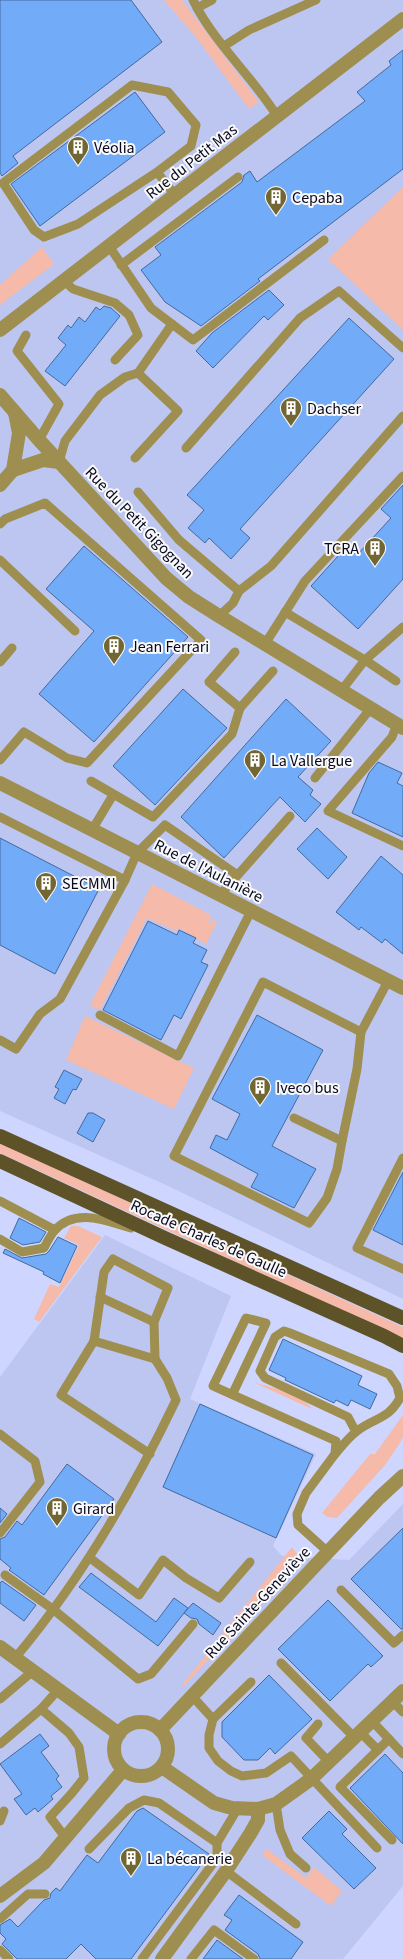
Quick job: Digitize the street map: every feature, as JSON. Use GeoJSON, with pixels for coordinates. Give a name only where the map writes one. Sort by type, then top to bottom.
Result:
{"type":"FeatureCollection","features":[{"type":"Feature","properties":{"kind":"main road","name":"Rocade Charles de Gaulle"},"geometry":{"type":"LineString","coordinates":[[0,1136],[403,1318]]}},
{"type":"Feature","properties":{"kind":"main road","name":"Rocade Charles de Gaulle"},"geometry":{"type":"LineString","coordinates":[[0,1161],[403,1346]]}},
{"type":"Feature","properties":{"kind":"street","name":"Rue du Petit Mas"},"geometry":{"type":"LineString","coordinates":[[0,330],[403,19]]}},
{"type":"Feature","properties":{"kind":"street","name":"Rue du Petit Gigognan"},"geometry":{"type":"LineString","coordinates":[[0,395],[14,413],[166,578],[189,597],[371,708],[401,722]]}},
{"type":"Feature","properties":{"kind":"street"},"geometry":{"type":"LineString","coordinates":[[13,470],[19,432],[14,413]]}},
{"type":"Feature","properties":{"kind":"street"},"geometry":{"type":"LineString","coordinates":[[0,485],[13,470],[43,460],[59,462]]}},
{"type":"Feature","properties":{"kind":"street","name":"Rue de l'Aulanière"},"geometry":{"type":"LineString","coordinates":[[0,783],[403,988]]}},
{"type":"Feature","properties":{"kind":"street"},"geometry":{"type":"LineString","coordinates":[[379,1498],[403,1463]]}},
{"type":"Feature","properties":{"kind":"street"},"geometry":{"type":"LineString","coordinates":[[379,1498],[403,1476]]}},
{"type":"Feature","properties":{"kind":"street","name":"Rue Sainte-Geneviève"},"geometry":{"type":"LineString","coordinates":[[160,1730],[379,1498]]}},
{"type":"Feature","properties":{"kind":"street"},"geometry":{"type":"LineString","coordinates":[[0,1647],[119,1734]]}},
{"type":"Feature","properties":{"kind":"street"},"geometry":{"type":"LineString","coordinates":[[162,1767],[214,1803],[238,1808],[258,1809],[276,1804],[311,1779],[403,1691]]}},
{"type":"Feature","properties":{"kind":"street"},"geometry":{"type":"LineString","coordinates":[[138,1722],[150,1724],[160,1730],[166,1738],[168,1748],[167,1758],[162,1767],[154,1773],[143,1776],[133,1775],[124,1770],[116,1759],[114,1746],[119,1734],[127,1726],[138,1722]]}},
{"type":"Feature","properties":{"kind":"street"},"geometry":{"type":"LineString","coordinates":[[0,1896],[44,1863],[124,1770]]}},
{"type":"Feature","properties":{"kind":"street"},"geometry":{"type":"LineString","coordinates":[[162,1959],[226,1872],[258,1820],[258,1809]]}},
{"type":"Feature","properties":{"kind":"lane"},"geometry":{"type":"LineString","coordinates":[[212,0],[195,4],[277,116]]}},
{"type":"Feature","properties":{"kind":"lane"},"geometry":{"type":"LineString","coordinates":[[224,46],[249,30],[316,0]]}},
{"type":"Feature","properties":{"kind":"lane"},"geometry":{"type":"LineString","coordinates":[[132,85],[168,92],[196,125],[190,146],[157,172],[78,224],[44,237],[34,230],[4,183],[132,85]]}},
{"type":"Feature","properties":{"kind":"lane"},"geometry":{"type":"LineString","coordinates":[[157,172],[175,195]]}},
{"type":"Feature","properties":{"kind":"lane"},"geometry":{"type":"LineString","coordinates":[[122,265],[238,177]]}},
{"type":"Feature","properties":{"kind":"lane"},"geometry":{"type":"LineString","coordinates":[[109,246],[151,308],[193,340],[324,240]]}},
{"type":"Feature","properties":{"kind":"lane"},"geometry":{"type":"LineString","coordinates":[[64,281],[73,288],[115,303],[129,315],[138,335],[115,360]]}},
{"type":"Feature","properties":{"kind":"lane"},"geometry":{"type":"LineString","coordinates":[[186,448],[300,318],[339,291],[403,348]]}},
{"type":"Feature","properties":{"kind":"lane"},"geometry":{"type":"LineString","coordinates":[[59,462],[65,441],[100,395],[125,377],[138,373],[172,324]]}},
{"type":"Feature","properties":{"kind":"lane"},"geometry":{"type":"LineString","coordinates":[[26,335],[17,352],[59,404],[39,440]]}},
{"type":"Feature","properties":{"kind":"lane"},"geometry":{"type":"LineString","coordinates":[[135,458],[178,411],[138,373]]}},
{"type":"Feature","properties":{"kind":"lane"},"geometry":{"type":"LineString","coordinates":[[219,616],[233,603],[240,591],[271,566],[403,416]]}},
{"type":"Feature","properties":{"kind":"lane"},"geometry":{"type":"LineString","coordinates":[[266,644],[305,582],[403,476]]}},
{"type":"Feature","properties":{"kind":"lane"},"geometry":{"type":"LineString","coordinates":[[138,492],[179,540],[240,591]]}},
{"type":"Feature","properties":{"kind":"lane"},"geometry":{"type":"LineString","coordinates":[[0,524],[5,519],[45,503],[201,640],[87,763],[67,758],[24,732],[0,760]]}},
{"type":"Feature","properties":{"kind":"lane"},"geometry":{"type":"LineString","coordinates":[[0,560],[75,631]]}},
{"type":"Feature","properties":{"kind":"lane"},"geometry":{"type":"LineString","coordinates":[[285,612],[396,681]]}},
{"type":"Feature","properties":{"kind":"lane"},"geometry":{"type":"LineString","coordinates":[[341,690],[365,660],[403,626]]}},
{"type":"Feature","properties":{"kind":"lane"},"geometry":{"type":"LineString","coordinates":[[0,662],[12,648]]}},
{"type":"Feature","properties":{"kind":"lane"},"geometry":{"type":"LineString","coordinates":[[235,652],[209,682],[240,708]]}},
{"type":"Feature","properties":{"kind":"lane"},"geometry":{"type":"LineString","coordinates":[[91,781],[153,817],[232,734],[240,708],[272,671]]}},
{"type":"Feature","properties":{"kind":"lane"},"geometry":{"type":"LineString","coordinates":[[315,778],[371,708]]}},
{"type":"Feature","properties":{"kind":"lane"},"geometry":{"type":"LineString","coordinates":[[401,722],[392,737],[328,811],[403,846]]}},
{"type":"Feature","properties":{"kind":"lane"},"geometry":{"type":"LineString","coordinates":[[92,830],[113,795]]}},
{"type":"Feature","properties":{"kind":"lane"},"geometry":{"type":"LineString","coordinates":[[220,895],[236,874],[290,816]]}},
{"type":"Feature","properties":{"kind":"lane"},"geometry":{"type":"LineString","coordinates":[[0,817],[125,880]]}},
{"type":"Feature","properties":{"kind":"lane"},"geometry":{"type":"LineString","coordinates":[[0,1040],[16,1049],[40,1014],[60,998],[125,880],[137,853],[165,825],[236,874]]}},
{"type":"Feature","properties":{"kind":"lane"},"geometry":{"type":"LineString","coordinates":[[100,1016],[178,1056],[251,911]]}},
{"type":"Feature","properties":{"kind":"lane"},"geometry":{"type":"LineString","coordinates":[[361,1032],[263,982],[174,1156],[309,1224],[326,1198],[337,1169],[357,1069],[361,1032],[388,981]]}},
{"type":"Feature","properties":{"kind":"lane"},"geometry":{"type":"LineString","coordinates":[[294,1118],[342,1141]]}},
{"type":"Feature","properties":{"kind":"lane"},"geometry":{"type":"LineString","coordinates":[[403,1158],[356,1248],[403,1269]]}},
{"type":"Feature","properties":{"kind":"lane"},"geometry":{"type":"LineString","coordinates":[[0,1201],[55,1230]]}},
{"type":"Feature","properties":{"kind":"lane"},"geometry":{"type":"LineString","coordinates":[[0,1239],[22,1252],[44,1248],[55,1230],[69,1221],[94,1217],[165,1238]]}},
{"type":"Feature","properties":{"kind":"lane"},"geometry":{"type":"LineString","coordinates":[[15,1658],[54,1610],[90,1558],[150,1454],[176,1400],[167,1378],[155,1359],[154,1322],[168,1288],[113,1258],[104,1272],[94,1342],[61,1395],[150,1454]]}},
{"type":"Feature","properties":{"kind":"lane"},"geometry":{"type":"LineString","coordinates":[[100,1297],[154,1322]]}},
{"type":"Feature","properties":{"kind":"lane"},"geometry":{"type":"LineString","coordinates":[[233,1393],[266,1323],[246,1318],[213,1386],[233,1393],[336,1440],[335,1454]]}},
{"type":"Feature","properties":{"kind":"lane"},"geometry":{"type":"LineString","coordinates":[[328,1552],[298,1525],[297,1514],[306,1493],[335,1454],[356,1432],[385,1416],[394,1408],[400,1398],[397,1386],[388,1374],[284,1331],[275,1337],[260,1371],[265,1378],[348,1416],[356,1432]]}},
{"type":"Feature","properties":{"kind":"lane"},"geometry":{"type":"LineString","coordinates":[[94,1342],[155,1359]]}},
{"type":"Feature","properties":{"kind":"lane"},"geometry":{"type":"LineString","coordinates":[[0,1434],[35,1461],[40,1482],[0,1533]]}},
{"type":"Feature","properties":{"kind":"lane"},"geometry":{"type":"LineString","coordinates":[[90,1558],[139,1595],[163,1560],[186,1578],[219,1598],[250,1562]]}},
{"type":"Feature","properties":{"kind":"lane"},"geometry":{"type":"LineString","coordinates":[[5,1575],[54,1610],[138,1679],[151,1674],[193,1624]]}},
{"type":"Feature","properties":{"kind":"lane"},"geometry":{"type":"LineString","coordinates":[[341,1590],[394,1643],[403,1635]]}},
{"type":"Feature","properties":{"kind":"lane"},"geometry":{"type":"LineString","coordinates":[[281,1663],[357,1735],[378,1750]]}},
{"type":"Feature","properties":{"kind":"lane"},"geometry":{"type":"LineString","coordinates":[[2,1694],[33,1671]]}},
{"type":"Feature","properties":{"kind":"lane"},"geometry":{"type":"LineString","coordinates":[[251,1682],[213,1719],[209,1735],[209,1748],[218,1761],[231,1771],[242,1776],[266,1773],[292,1756],[311,1779],[378,1848]]}},
{"type":"Feature","properties":{"kind":"lane"},"geometry":{"type":"LineString","coordinates":[[0,1744],[41,1709],[58,1690]]}},
{"type":"Feature","properties":{"kind":"lane"},"geometry":{"type":"LineString","coordinates":[[192,1696],[213,1719]]}},
{"type":"Feature","properties":{"kind":"lane"},"geometry":{"type":"LineString","coordinates":[[392,1701],[403,1712]]}},
{"type":"Feature","properties":{"kind":"lane"},"geometry":{"type":"LineString","coordinates":[[41,1709],[69,1732],[79,1747],[84,1778],[50,1817],[65,1837]]}},
{"type":"Feature","properties":{"kind":"lane"},"geometry":{"type":"LineString","coordinates":[[372,1721],[403,1754]]}},
{"type":"Feature","properties":{"kind":"lane"},"geometry":{"type":"LineString","coordinates":[[318,1724],[306,1738],[329,1762]]}},
{"type":"Feature","properties":{"kind":"lane"},"geometry":{"type":"LineString","coordinates":[[389,1739],[340,1787],[392,1840]]}},
{"type":"Feature","properties":{"kind":"lane"},"geometry":{"type":"LineString","coordinates":[[89,1849],[129,1808],[144,1800],[159,1803],[217,1844]]}},
{"type":"Feature","properties":{"kind":"lane"},"geometry":{"type":"LineString","coordinates":[[276,1804],[280,1830],[290,1854],[306,1868]]}},
{"type":"Feature","properties":{"kind":"lane"},"geometry":{"type":"LineString","coordinates":[[142,1959],[217,1858],[217,1844],[238,1808]]}},
{"type":"Feature","properties":{"kind":"lane"},"geometry":{"type":"LineString","coordinates":[[0,1821],[4,1811]]}},
{"type":"Feature","properties":{"kind":"lane"},"geometry":{"type":"LineString","coordinates":[[226,1872],[296,1924]]}},
{"type":"Feature","properties":{"kind":"lane"},"geometry":{"type":"LineString","coordinates":[[0,1919],[28,1894],[45,1894]]}},
{"type":"Feature","properties":{"kind":"lane"},"geometry":{"type":"LineString","coordinates":[[191,1959],[214,1930],[254,1959]]}},
{"type":"Feature","properties":{"kind":"lane"},"geometry":{"type":"LineString","coordinates":[[0,1950],[9,1959]]}},
{"type":"Feature","properties":{"kind":"shaded area"},"geometry":{"type":"Polygon","coordinates":[[[0,0],[403,0],[403,1299],[166,1185],[0,1111],[0,0]]]}},
{"type":"Feature","properties":{"kind":"shaded area"},"geometry":{"type":"Polygon","coordinates":[[[164,0],[182,0],[259,102],[249,109],[195,36],[164,0]]]}},
{"type":"Feature","properties":{"kind":"shaded area"},"geometry":{"type":"Polygon","coordinates":[[[403,187],[403,330],[328,259],[403,187]]]}},
{"type":"Feature","properties":{"kind":"shaded area"},"geometry":{"type":"Polygon","coordinates":[[[42,247],[54,264],[0,305],[0,285],[42,247]]]}},
{"type":"Feature","properties":{"kind":"shaded area"},"geometry":{"type":"Polygon","coordinates":[[[152,884],[211,915],[209,924],[211,924],[212,920],[217,922],[206,944],[179,928],[176,931],[147,918],[100,1010],[90,1005],[152,884]]]}},
{"type":"Feature","properties":{"kind":"shaded area"},"geometry":{"type":"Polygon","coordinates":[[[85,1016],[194,1068],[174,1109],[66,1060],[85,1016]]]}},
{"type":"Feature","properties":{"kind":"shaded area"},"geometry":{"type":"Polygon","coordinates":[[[0,1143],[403,1327],[403,1339],[0,1153],[0,1143]]]}},
{"type":"Feature","properties":{"kind":"shaded area"},"geometry":{"type":"Polygon","coordinates":[[[71,1226],[78,1226],[102,1237],[39,1322],[34,1319],[50,1284],[59,1287],[79,1245],[64,1238],[71,1226]]]}},
{"type":"Feature","properties":{"kind":"shaded area"},"geometry":{"type":"Polygon","coordinates":[[[105,1235],[231,1296],[190,1399],[316,1454],[273,1546],[282,1556],[349,1560],[403,1504],[403,1886],[343,1959],[0,1959],[0,1377],[105,1235]]]}},
{"type":"Feature","properties":{"kind":"shaded area"},"geometry":{"type":"Polygon","coordinates":[[[255,1383],[294,1395],[302,1399],[312,1409],[255,1383]]]}},
{"type":"Feature","properties":{"kind":"shaded area"},"geometry":{"type":"Polygon","coordinates":[[[403,1415],[403,1437],[385,1465],[337,1518],[328,1517],[322,1513],[370,1454],[375,1454],[403,1415]]]}},
{"type":"Feature","properties":{"kind":"shaded area"},"geometry":{"type":"Polygon","coordinates":[[[292,1547],[297,1554],[293,1570],[184,1686],[181,1686],[292,1547]]]}},
{"type":"Feature","properties":{"kind":"shaded area"},"geometry":{"type":"Polygon","coordinates":[[[267,1849],[306,1878],[314,1867],[342,1891],[331,1906],[262,1855],[267,1849]]]}},
{"type":"Feature","properties":{"kind":"building"},"geometry":{"type":"Polygon","coordinates":[[[0,0],[131,0],[162,42],[13,156],[18,163],[2,176],[0,173],[0,0]]]}},
{"type":"Feature","properties":{"kind":"building","name":"Cepaba"},"geometry":{"type":"Polygon","coordinates":[[[403,50],[403,169],[258,279],[260,281],[201,326],[165,302],[141,270],[161,255],[155,247],[242,182],[244,175],[250,171],[257,182],[365,101],[357,92],[391,65],[389,61],[403,50]]]}},
{"type":"Feature","properties":{"kind":"building","name":"Véolia"},"geometry":{"type":"Polygon","coordinates":[[[135,92],[165,132],[40,226],[11,184],[135,92]]]}},
{"type":"Feature","properties":{"kind":"building"},"geometry":{"type":"Polygon","coordinates":[[[269,290],[284,305],[268,320],[264,316],[213,368],[196,351],[212,333],[269,290]]]}},
{"type":"Feature","properties":{"kind":"building"},"geometry":{"type":"Polygon","coordinates":[[[104,306],[111,308],[120,316],[65,386],[45,371],[66,345],[58,338],[68,325],[71,328],[79,317],[85,322],[96,307],[100,310],[104,306]]]}},
{"type":"Feature","properties":{"kind":"building","name":"Dachser"},"geometry":{"type":"Polygon","coordinates":[[[349,318],[394,359],[240,529],[250,538],[231,559],[209,538],[205,543],[188,528],[204,510],[187,495],[349,318]]]}},
{"type":"Feature","properties":{"kind":"building","name":"TCRA"},"geometry":{"type":"Polygon","coordinates":[[[403,485],[403,579],[358,629],[311,586],[347,546],[357,555],[391,518],[381,509],[403,485]]]}},
{"type":"Feature","properties":{"kind":"building","name":"Jean Ferrari"},"geometry":{"type":"Polygon","coordinates":[[[84,546],[188,637],[94,742],[39,694],[94,631],[46,589],[84,546]]]}},
{"type":"Feature","properties":{"kind":"building"},"geometry":{"type":"Polygon","coordinates":[[[183,689],[227,728],[155,805],[113,766],[183,689]]]}},
{"type":"Feature","properties":{"kind":"building","name":"La Vallergue"},"geometry":{"type":"Polygon","coordinates":[[[286,699],[331,741],[298,777],[313,790],[310,795],[321,804],[305,822],[280,797],[224,858],[181,817],[286,699]]]}},
{"type":"Feature","properties":{"kind":"building"},"geometry":{"type":"Polygon","coordinates":[[[378,762],[402,773],[397,783],[403,786],[403,837],[352,813],[369,773],[378,762]]]}},
{"type":"Feature","properties":{"kind":"building"},"geometry":{"type":"Polygon","coordinates":[[[317,828],[347,857],[328,879],[297,849],[317,828]]]}},
{"type":"Feature","properties":{"kind":"building","name":"SECMMI"},"geometry":{"type":"Polygon","coordinates":[[[0,838],[99,889],[55,974],[0,945],[0,838]]]}},
{"type":"Feature","properties":{"kind":"building"},"geometry":{"type":"Polygon","coordinates":[[[381,856],[403,875],[403,954],[385,939],[382,943],[361,927],[359,930],[336,912],[381,856]]]}},
{"type":"Feature","properties":{"kind":"building"},"geometry":{"type":"Polygon","coordinates":[[[148,921],[177,935],[179,930],[196,938],[193,943],[207,950],[201,962],[208,965],[181,1019],[174,1015],[161,1040],[103,1010],[148,921]]]}},
{"type":"Feature","properties":{"kind":"building","name":"Iveco bus"},"geometry":{"type":"Polygon","coordinates":[[[257,1015],[323,1050],[272,1146],[316,1169],[294,1208],[251,1187],[258,1174],[210,1148],[216,1135],[227,1140],[240,1114],[212,1099],[257,1015]]]}},
{"type":"Feature","properties":{"kind":"building"},"geometry":{"type":"Polygon","coordinates":[[[64,1070],[82,1079],[76,1090],[73,1089],[65,1104],[54,1098],[59,1089],[55,1087],[64,1070]]]}},
{"type":"Feature","properties":{"kind":"building"},"geometry":{"type":"Polygon","coordinates":[[[88,1113],[93,1113],[105,1120],[93,1142],[77,1133],[88,1113]]]}},
{"type":"Feature","properties":{"kind":"building"},"geometry":{"type":"Polygon","coordinates":[[[403,1172],[403,1245],[373,1230],[403,1172]]]}},
{"type":"Feature","properties":{"kind":"building"},"geometry":{"type":"Polygon","coordinates":[[[19,1218],[46,1232],[40,1242],[23,1245],[10,1238],[19,1218]]]}},
{"type":"Feature","properties":{"kind":"building"},"geometry":{"type":"Polygon","coordinates":[[[58,1237],[77,1246],[60,1283],[43,1274],[44,1272],[3,1253],[5,1249],[22,1258],[46,1254],[58,1237]]]}},
{"type":"Feature","properties":{"kind":"building"},"geometry":{"type":"Polygon","coordinates":[[[283,1339],[362,1376],[358,1385],[377,1394],[370,1409],[351,1400],[348,1406],[336,1400],[334,1403],[285,1380],[286,1378],[269,1370],[283,1339]]]}},
{"type":"Feature","properties":{"kind":"building"},"geometry":{"type":"Polygon","coordinates":[[[200,1404],[313,1455],[276,1538],[163,1487],[200,1404]]]}},
{"type":"Feature","properties":{"kind":"building","name":"Girard"},"geometry":{"type":"Polygon","coordinates":[[[67,1464],[114,1499],[44,1595],[9,1570],[11,1568],[0,1559],[0,1539],[5,1537],[17,1521],[22,1525],[67,1464]]]}},
{"type":"Feature","properties":{"kind":"building"},"geometry":{"type":"Polygon","coordinates":[[[0,1508],[7,1514],[0,1523],[0,1508]]]}},
{"type":"Feature","properties":{"kind":"building"},"geometry":{"type":"Polygon","coordinates":[[[403,1528],[403,1629],[401,1629],[351,1579],[403,1528]]]}},
{"type":"Feature","properties":{"kind":"building"},"geometry":{"type":"Polygon","coordinates":[[[91,1573],[156,1622],[174,1598],[188,1608],[158,1646],[79,1587],[91,1573]]]}},
{"type":"Feature","properties":{"kind":"building"},"geometry":{"type":"Polygon","coordinates":[[[2,1581],[36,1605],[24,1621],[0,1603],[0,1583],[2,1581]]]}},
{"type":"Feature","properties":{"kind":"building"},"geometry":{"type":"Polygon","coordinates":[[[328,1600],[383,1656],[371,1667],[368,1664],[330,1701],[278,1649],[328,1600]]]}},
{"type":"Feature","properties":{"kind":"building"},"geometry":{"type":"Polygon","coordinates":[[[193,1603],[221,1623],[213,1635],[199,1624],[197,1619],[191,1618],[184,1613],[193,1603]]]}},
{"type":"Feature","properties":{"kind":"building"},"geometry":{"type":"Polygon","coordinates":[[[269,1675],[312,1719],[275,1754],[270,1748],[258,1760],[244,1760],[222,1737],[222,1722],[269,1675]]]}},
{"type":"Feature","properties":{"kind":"building"},"geometry":{"type":"Polygon","coordinates":[[[40,1734],[49,1746],[41,1752],[59,1776],[56,1779],[62,1787],[51,1796],[53,1799],[38,1812],[35,1808],[26,1815],[14,1799],[22,1794],[0,1764],[40,1734]]]}},
{"type":"Feature","properties":{"kind":"building"},"geometry":{"type":"Polygon","coordinates":[[[385,1754],[403,1773],[403,1844],[350,1788],[385,1754]]]}},
{"type":"Feature","properties":{"kind":"building","name":"La bécanerie"},"geometry":{"type":"Polygon","coordinates":[[[143,1808],[209,1854],[131,1959],[96,1959],[81,1944],[66,1959],[17,1959],[2,1944],[6,1939],[0,1933],[0,1925],[10,1919],[18,1927],[44,1900],[50,1898],[51,1893],[56,1888],[60,1891],[87,1855],[98,1863],[137,1811],[143,1808]]]}},
{"type":"Feature","properties":{"kind":"building"},"geometry":{"type":"Polygon","coordinates":[[[329,1811],[347,1829],[342,1834],[376,1868],[354,1889],[302,1838],[329,1811]]]}},
{"type":"Feature","properties":{"kind":"building"},"geometry":{"type":"Polygon","coordinates":[[[239,1895],[303,1942],[291,1959],[260,1959],[258,1954],[225,1930],[232,1920],[224,1915],[239,1895]]]}},
{"type":"Feature","properties":{"kind":"building"},"geometry":{"type":"Polygon","coordinates":[[[217,1940],[243,1959],[203,1959],[217,1940]]]}},
{"type":"Feature","properties":{"kind":"place","name":"Véolia"},"geometry":{"type":"Point","coordinates":[78,166]}},
{"type":"Feature","properties":{"kind":"place","name":"Cepaba"},"geometry":{"type":"Point","coordinates":[276,216]}},
{"type":"Feature","properties":{"kind":"place","name":"Dachser"},"geometry":{"type":"Point","coordinates":[291,427]}},
{"type":"Feature","properties":{"kind":"place","name":"TCRA"},"geometry":{"type":"Point","coordinates":[375,567]}},
{"type":"Feature","properties":{"kind":"place","name":"Jean Ferrari"},"geometry":{"type":"Point","coordinates":[114,665]}},
{"type":"Feature","properties":{"kind":"place","name":"La Vallergue"},"geometry":{"type":"Point","coordinates":[255,779]}},
{"type":"Feature","properties":{"kind":"place","name":"SECMMI"},"geometry":{"type":"Point","coordinates":[46,902]}},
{"type":"Feature","properties":{"kind":"place","name":"Iveco bus"},"geometry":{"type":"Point","coordinates":[260,1106]}},
{"type":"Feature","properties":{"kind":"place","name":"Girard"},"geometry":{"type":"Point","coordinates":[57,1527]}},
{"type":"Feature","properties":{"kind":"place","name":"La bécanerie"},"geometry":{"type":"Point","coordinates":[131,1877]}}]}
